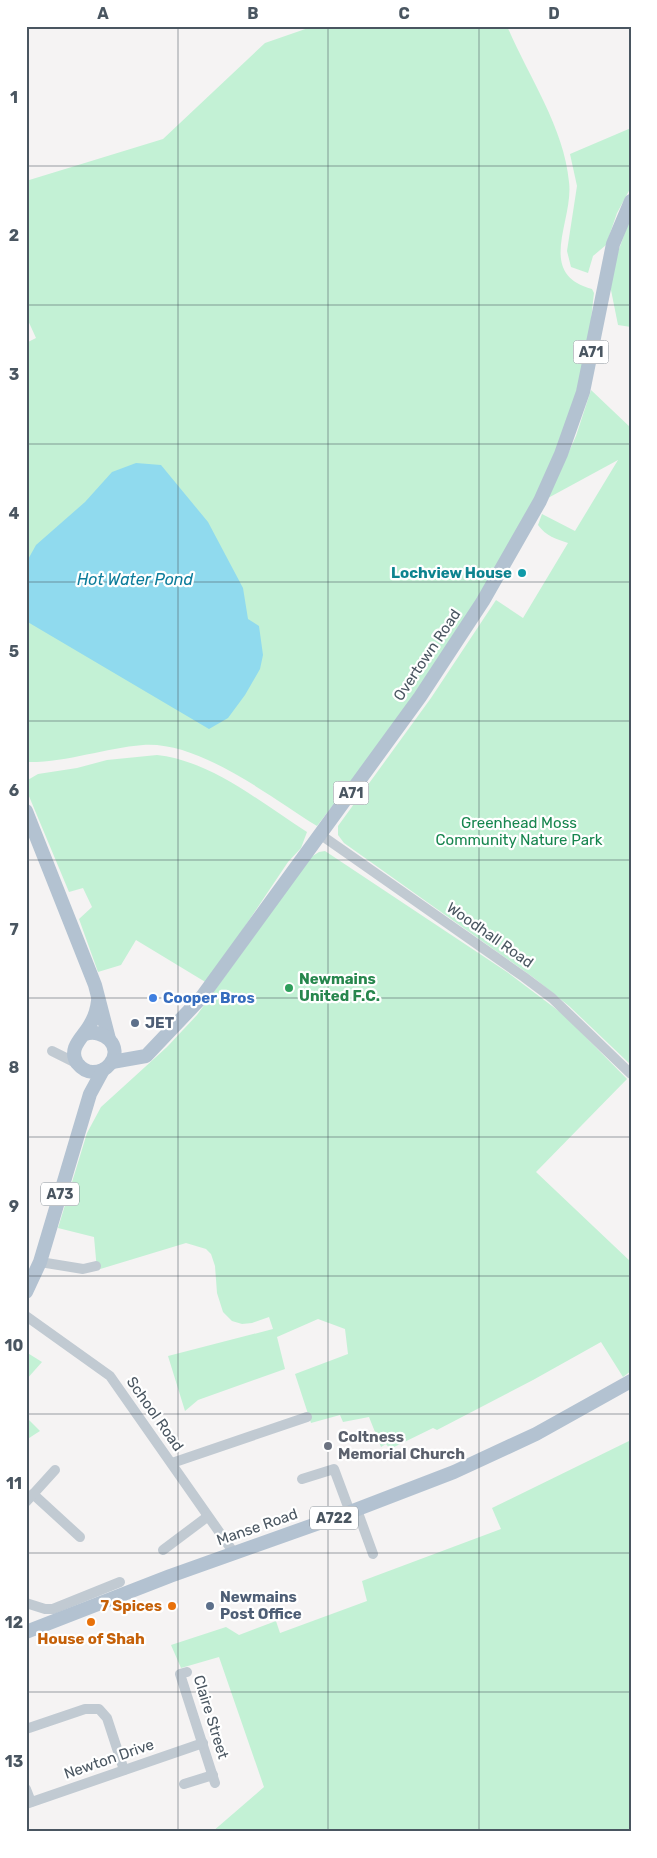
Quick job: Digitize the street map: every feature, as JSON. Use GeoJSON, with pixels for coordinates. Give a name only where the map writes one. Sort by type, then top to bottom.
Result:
{"type":"FeatureCollection","features":[{"type":"Feature","properties":{"kind":"main road","name":"Overtown Road"},"geometry":{"type":"LineString","coordinates":[[107,1066],[146,1056],[201,998],[420,697],[478,609],[540,500],[561,454],[583,392],[613,244],[631,201]]}},
{"type":"Feature","properties":{"kind":"main road","name":"A73"},"geometry":{"type":"LineString","coordinates":[[26,811],[98,998],[114,1056],[90,1094],[40,1262],[26,1292]]}},
{"type":"Feature","properties":{"kind":"main road"},"geometry":{"type":"LineString","coordinates":[[90,1094],[90,1084],[74,1054],[81,1038],[95,1016],[98,998]]}},
{"type":"Feature","properties":{"kind":"main road"},"geometry":{"type":"LineString","coordinates":[[81,1038],[98,1032],[111,1041],[118,1051],[131,1059]]}},
{"type":"Feature","properties":{"kind":"main road"},"geometry":{"type":"LineString","coordinates":[[81,1067],[93,1072],[107,1066]]}},
{"type":"Feature","properties":{"kind":"main road","name":"Manse Road"},"geometry":{"type":"LineString","coordinates":[[26,1632],[234,1553],[353,1511],[492,1456],[631,1381]]}},
{"type":"Feature","properties":{"kind":"street","name":"Woodhall Road"},"geometry":{"type":"LineString","coordinates":[[321,835],[552,998],[631,1074]]}},
{"type":"Feature","properties":{"kind":"street"},"geometry":{"type":"LineString","coordinates":[[81,1038],[52,1051],[81,1067]]}},
{"type":"Feature","properties":{"kind":"street"},"geometry":{"type":"LineString","coordinates":[[40,1262],[83,1269],[96,1266]]}},
{"type":"Feature","properties":{"kind":"street","name":"School Road"},"geometry":{"type":"LineString","coordinates":[[26,1316],[110,1376],[234,1553]]}},
{"type":"Feature","properties":{"kind":"street"},"geometry":{"type":"LineString","coordinates":[[172,1463],[306,1417]]}},
{"type":"Feature","properties":{"kind":"street"},"geometry":{"type":"LineString","coordinates":[[302,1479],[334,1469],[372,1551],[360,1551]]}},
{"type":"Feature","properties":{"kind":"street"},"geometry":{"type":"LineString","coordinates":[[55,1470],[30,1498],[80,1536]]}},
{"type":"Feature","properties":{"kind":"street"},"geometry":{"type":"LineString","coordinates":[[163,1550],[207,1517]]}},
{"type":"Feature","properties":{"kind":"street"},"geometry":{"type":"LineString","coordinates":[[26,1603],[44,1609],[53,1609],[120,1582]]}},
{"type":"Feature","properties":{"kind":"street","name":"Claire Street"},"geometry":{"type":"LineString","coordinates":[[184,1784],[214,1779],[180,1674],[187,1672]]}},
{"type":"Feature","properties":{"kind":"street"},"geometry":{"type":"LineString","coordinates":[[26,1729],[84,1709],[99,1709],[107,1718],[124,1770]]}},
{"type":"Feature","properties":{"kind":"street","name":"Newton Drive"},"geometry":{"type":"LineString","coordinates":[[28,1803],[203,1743]]}},
{"type":"Feature","properties":{"kind":"street"},"geometry":{"type":"LineString","coordinates":[[26,1790],[28,1803]]}},
{"type":"Feature","properties":{"kind":"green space"},"geometry":{"type":"Polygon","coordinates":[[[314,26],[507,26],[553,122],[566,162],[569,197],[561,244],[561,259],[565,271],[575,282],[592,289],[594,293],[586,355],[565,427],[539,488],[508,549],[474,607],[436,665],[317,826],[234,773],[188,752],[165,746],[143,745],[70,758],[26,762],[26,343],[36,338],[26,316],[26,181],[163,139],[265,43],[314,26]]]}},
{"type":"Feature","properties":{"kind":"green space"},"geometry":{"type":"Polygon","coordinates":[[[631,128],[631,187],[617,213],[606,245],[593,256],[588,273],[571,267],[567,251],[577,186],[570,154],[631,128]]]}},
{"type":"Feature","properties":{"kind":"green space"},"geometry":{"type":"Polygon","coordinates":[[[631,216],[631,327],[618,325],[610,285],[618,252],[631,216]]]}},
{"type":"Feature","properties":{"kind":"green space","name":"Greenhead Moss Community Nature Park"},"geometry":{"type":"Polygon","coordinates":[[[591,390],[631,428],[631,1065],[569,1006],[534,978],[344,843],[338,835],[338,826],[431,698],[496,600],[523,618],[568,543],[552,537],[541,529],[538,525],[542,514],[575,531],[618,460],[548,498],[576,436],[591,390]]]}},
{"type":"Feature","properties":{"kind":"green space"},"geometry":{"type":"Polygon","coordinates":[[[157,755],[197,765],[217,774],[254,796],[307,832],[301,848],[288,862],[207,983],[136,940],[121,965],[98,972],[79,919],[92,907],[83,888],[69,892],[26,789],[26,781],[38,774],[77,768],[107,760],[157,755]]]}},
{"type":"Feature","properties":{"kind":"green space"},"geometry":{"type":"Polygon","coordinates":[[[325,851],[507,972],[564,1015],[627,1079],[536,1172],[631,1262],[631,1371],[623,1377],[601,1342],[437,1430],[433,1428],[390,1449],[386,1444],[381,1447],[369,1417],[343,1422],[340,1415],[311,1423],[295,1374],[348,1354],[345,1329],[318,1319],[277,1337],[285,1369],[198,1400],[185,1411],[168,1356],[273,1329],[269,1317],[252,1323],[242,1324],[232,1321],[223,1312],[217,1293],[215,1266],[211,1254],[206,1249],[186,1243],[97,1270],[94,1237],[58,1228],[87,1133],[101,1107],[167,1047],[197,1015],[311,857],[325,851]]]}},
{"type":"Feature","properties":{"kind":"green space"},"geometry":{"type":"Polygon","coordinates":[[[26,1352],[42,1362],[26,1380],[26,1352]]]}},
{"type":"Feature","properties":{"kind":"green space"},"geometry":{"type":"Polygon","coordinates":[[[26,1417],[40,1431],[26,1440],[26,1417]]]}},
{"type":"Feature","properties":{"kind":"green space"},"geometry":{"type":"Polygon","coordinates":[[[631,1440],[631,1832],[212,1832],[264,1787],[219,1657],[181,1668],[171,1645],[226,1627],[239,1635],[276,1621],[280,1633],[367,1601],[362,1581],[501,1529],[492,1508],[631,1440]]]}},
{"type":"Feature","properties":{"kind":"water","name":"Hot Water Pond"},"geometry":{"type":"Polygon","coordinates":[[[136,463],[161,465],[208,522],[243,588],[248,619],[259,626],[263,655],[260,669],[245,695],[228,718],[209,729],[26,621],[26,563],[36,545],[85,502],[112,472],[136,463]]]}},
{"type":"Feature","properties":{"kind":"place","name":"Lochview House"},"geometry":{"type":"Point","coordinates":[522,573]}},
{"type":"Feature","properties":{"kind":"place","name":"Newmains United F.C."},"geometry":{"type":"Point","coordinates":[289,988]}},
{"type":"Feature","properties":{"kind":"place","name":"Cooper Bros"},"geometry":{"type":"Point","coordinates":[153,998]}},
{"type":"Feature","properties":{"kind":"place","name":"JET"},"geometry":{"type":"Point","coordinates":[135,1023]}},
{"type":"Feature","properties":{"kind":"place","name":"Coltness Memorial Church"},"geometry":{"type":"Point","coordinates":[328,1446]}},
{"type":"Feature","properties":{"kind":"place","name":"7 Spices"},"geometry":{"type":"Point","coordinates":[172,1606]}},
{"type":"Feature","properties":{"kind":"place","name":"Newmains Post Office"},"geometry":{"type":"Point","coordinates":[210,1606]}},
{"type":"Feature","properties":{"kind":"place","name":"House of Shah"},"geometry":{"type":"Point","coordinates":[91,1622]}}]}
